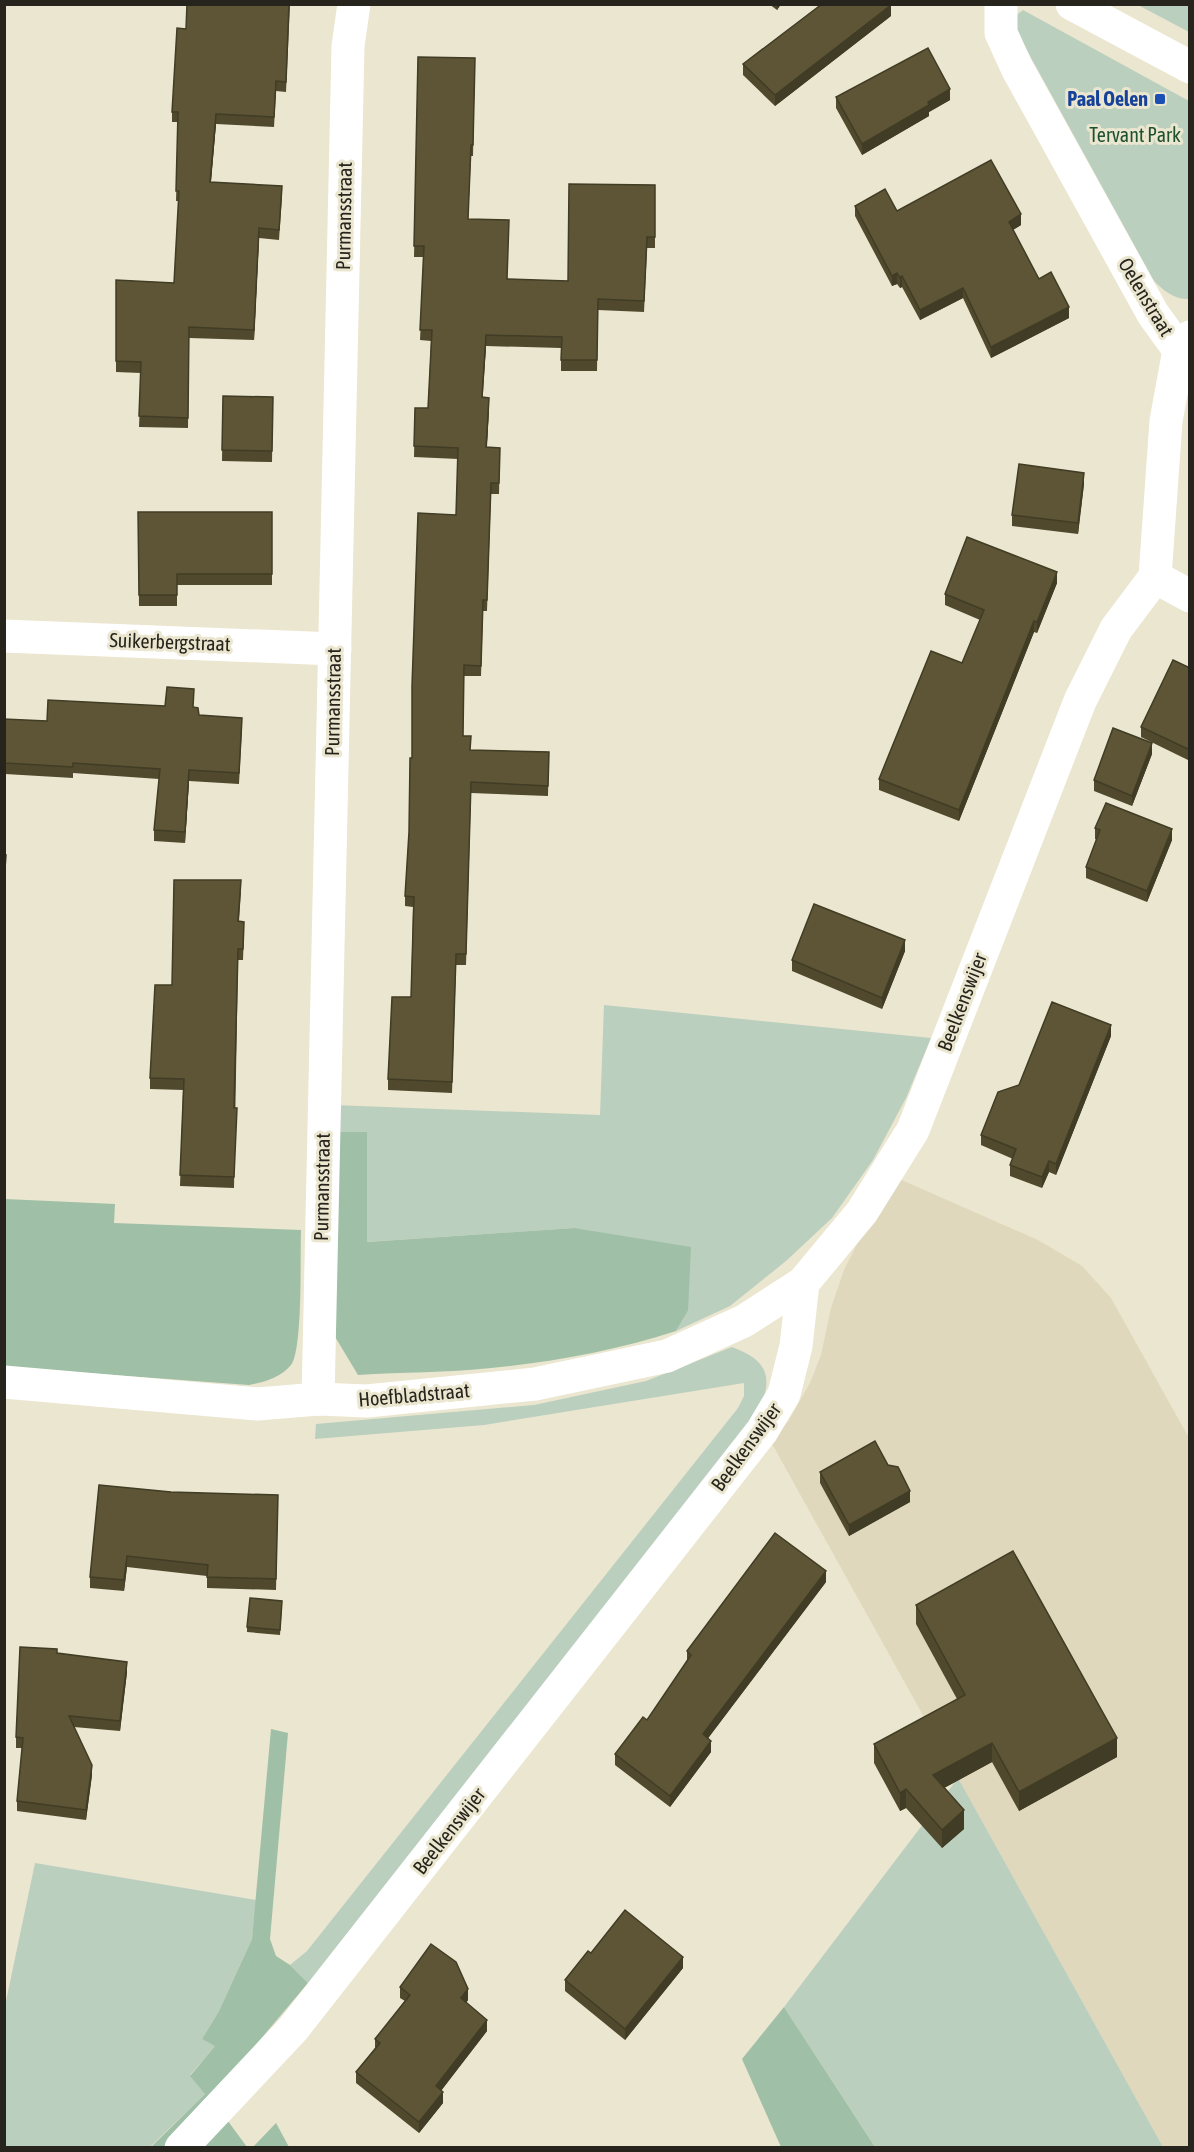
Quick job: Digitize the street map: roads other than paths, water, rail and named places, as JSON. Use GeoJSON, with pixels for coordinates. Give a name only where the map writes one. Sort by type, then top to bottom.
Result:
{"type":"FeatureCollection","features":[{"type":"Feature","properties":{"kind":"street","name":"Purmansstraat"},"geometry":{"type":"LineString","coordinates":[[318,1399],[348,46],[354,4]]}},
{"type":"Feature","properties":{"kind":"street","name":"Oelenstraat"},"geometry":{"type":"LineString","coordinates":[[1001,4],[1001,33],[1017,68],[1153,314],[1184,344],[1166,421],[1155,577]]}},
{"type":"Feature","properties":{"kind":"street"},"geometry":{"type":"LineString","coordinates":[[1072,4],[1190,67]]}},
{"type":"Feature","properties":{"kind":"street"},"geometry":{"type":"LineString","coordinates":[[1155,577],[1190,596]]}},
{"type":"Feature","properties":{"kind":"street","name":"Beelkenswijer"},"geometry":{"type":"LineString","coordinates":[[181,2148],[293,2029],[762,1431],[784,1394],[796,1346],[803,1283],[862,1212],[913,1130],[1080,701],[1116,630],[1155,577]]}},
{"type":"Feature","properties":{"kind":"street","name":"Suikerbergstraat"},"geometry":{"type":"LineString","coordinates":[[4,636],[335,649]]}},
{"type":"Feature","properties":{"kind":"street","name":"Hoefbladstraat"},"geometry":{"type":"LineString","coordinates":[[4,1383],[258,1404],[318,1399],[368,1401],[535,1384],[667,1356],[744,1321],[803,1283]]}},
{"type":"Feature","properties":{"kind":"place","name":"Paal Oelen"},"geometry":{"type":"Point","coordinates":[1160,99]}},
{"type":"Feature","properties":{"kind":"park label","name":"Tervant Park"},"geometry":{"type":"Point","coordinates":[1135,135]}}]}
